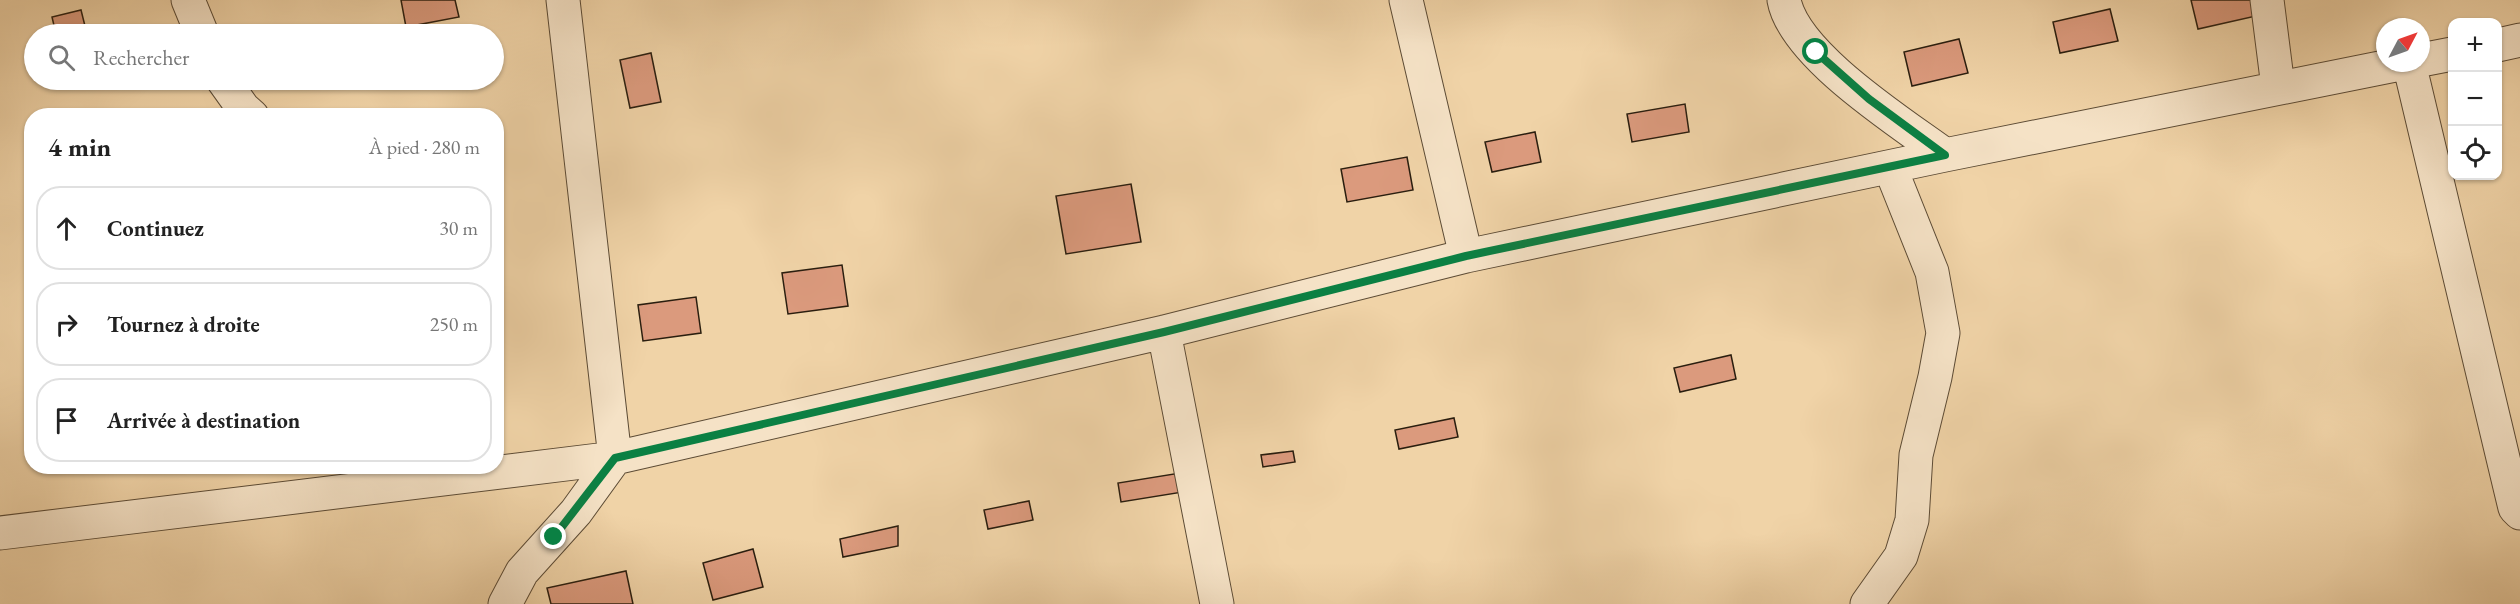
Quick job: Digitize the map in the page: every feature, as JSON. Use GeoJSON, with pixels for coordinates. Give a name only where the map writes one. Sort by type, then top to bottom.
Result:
{"type":"FeatureCollection","features":[{"type":"Feature","properties":{"kind":"street"},"geometry":{"type":"LineString","coordinates":[[188,0],[198,24]]}},
{"type":"Feature","properties":{"kind":"street"},"geometry":{"type":"LineString","coordinates":[[506,604],[522,572],[576,512],[615,458],[563,0]]}},
{"type":"Feature","properties":{"kind":"street"},"geometry":{"type":"LineString","coordinates":[[1406,0],[1466,256]]}},
{"type":"Feature","properties":{"kind":"street"},"geometry":{"type":"LineString","coordinates":[[1784,0],[1802,39],[1869,99],[1945,155]]}},
{"type":"Feature","properties":{"kind":"street"},"geometry":{"type":"LineString","coordinates":[[2267,0],[2278,87]]}},
{"type":"Feature","properties":{"kind":"street"},"geometry":{"type":"LineString","coordinates":[[2502,44],[2520,40]]}},
{"type":"Feature","properties":{"kind":"street"},"geometry":{"type":"LineString","coordinates":[[2430,58],[2448,55]]}},
{"type":"Feature","properties":{"kind":"street"},"geometry":{"type":"LineString","coordinates":[[504,472],[615,458],[1164,332],[1466,256],[1945,155],[2376,69]]}},
{"type":"Feature","properties":{"kind":"street"},"geometry":{"type":"LineString","coordinates":[[2409,72],[2503,458],[2516,508],[2520,513]]}},
{"type":"Feature","properties":{"kind":"street"},"geometry":{"type":"LineString","coordinates":[[230,90],[243,108]]}},
{"type":"Feature","properties":{"kind":"street"},"geometry":{"type":"LineString","coordinates":[[1868,604],[1901,556],[1912,520],[1916,456],[1943,333],[1932,272],[1890,167]]}},
{"type":"Feature","properties":{"kind":"street"},"geometry":{"type":"LineString","coordinates":[[1164,332],[1217,604]]}},
{"type":"Feature","properties":{"kind":"street"},"geometry":{"type":"LineString","coordinates":[[0,533],[484,474]]}},
{"type":"Feature","properties":{"kind":"building"},"geometry":{"type":"Polygon","coordinates":[[[401,0],[455,0],[459,17],[422,24],[405,24],[401,0]]]}},
{"type":"Feature","properties":{"kind":"building"},"geometry":{"type":"Polygon","coordinates":[[[2191,0],[2252,0],[2256,16],[2198,29],[2191,0]]]}},
{"type":"Feature","properties":{"kind":"building"},"geometry":{"type":"Polygon","coordinates":[[[2110,9],[2118,41],[2060,53],[2053,22],[2110,9]]]}},
{"type":"Feature","properties":{"kind":"building"},"geometry":{"type":"Polygon","coordinates":[[[81,10],[84,24],[54,24],[52,17],[81,10]]]}},
{"type":"Feature","properties":{"kind":"building"},"geometry":{"type":"Polygon","coordinates":[[[1959,39],[1968,73],[1912,86],[1904,52],[1959,39]]]}},
{"type":"Feature","properties":{"kind":"building"},"geometry":{"type":"Polygon","coordinates":[[[651,53],[661,102],[630,108],[620,60],[651,53]]]}},
{"type":"Feature","properties":{"kind":"building"},"geometry":{"type":"Polygon","coordinates":[[[1685,104],[1689,132],[1632,142],[1627,114],[1685,104]]]}},
{"type":"Feature","properties":{"kind":"building"},"geometry":{"type":"Polygon","coordinates":[[[1535,132],[1541,162],[1492,172],[1485,142],[1535,132]]]}},
{"type":"Feature","properties":{"kind":"building"},"geometry":{"type":"Polygon","coordinates":[[[1407,157],[1413,190],[1347,202],[1341,169],[1407,157]]]}},
{"type":"Feature","properties":{"kind":"building"},"geometry":{"type":"Polygon","coordinates":[[[1131,184],[1141,242],[1066,254],[1056,196],[1131,184]]]}},
{"type":"Feature","properties":{"kind":"building"},"geometry":{"type":"Polygon","coordinates":[[[842,265],[848,306],[788,314],[782,273],[842,265]]]}},
{"type":"Feature","properties":{"kind":"building"},"geometry":{"type":"Polygon","coordinates":[[[696,297],[701,333],[643,341],[638,305],[696,297]]]}},
{"type":"Feature","properties":{"kind":"building"},"geometry":{"type":"Polygon","coordinates":[[[1731,355],[1736,379],[1680,392],[1674,368],[1731,355]]]}},
{"type":"Feature","properties":{"kind":"building"},"geometry":{"type":"Polygon","coordinates":[[[1454,418],[1458,437],[1399,449],[1395,430],[1454,418]]]}},
{"type":"Feature","properties":{"kind":"building"},"geometry":{"type":"Polygon","coordinates":[[[1293,451],[1295,462],[1263,467],[1261,455],[1293,451]]]}},
{"type":"Feature","properties":{"kind":"building"},"geometry":{"type":"Polygon","coordinates":[[[1180,473],[1183,492],[1121,502],[1118,483],[1180,473]]]}},
{"type":"Feature","properties":{"kind":"building"},"geometry":{"type":"Polygon","coordinates":[[[1029,501],[1033,520],[988,529],[984,510],[1029,501]]]}},
{"type":"Feature","properties":{"kind":"building"},"geometry":{"type":"Polygon","coordinates":[[[898,526],[898,546],[843,557],[840,539],[898,526]]]}},
{"type":"Feature","properties":{"kind":"building"},"geometry":{"type":"Polygon","coordinates":[[[753,549],[763,587],[713,600],[703,563],[753,549]]]}},
{"type":"Feature","properties":{"kind":"building"},"geometry":{"type":"Polygon","coordinates":[[[626,571],[633,604],[551,604],[547,588],[626,571]]]}},
{"type":"Feature","properties":{"kind":"route"},"geometry":{"type":"LineString","coordinates":[[554,537],[576,512],[615,458],[1164,332],[1466,256],[1945,155],[1869,99],[1816,52]]}}]}
